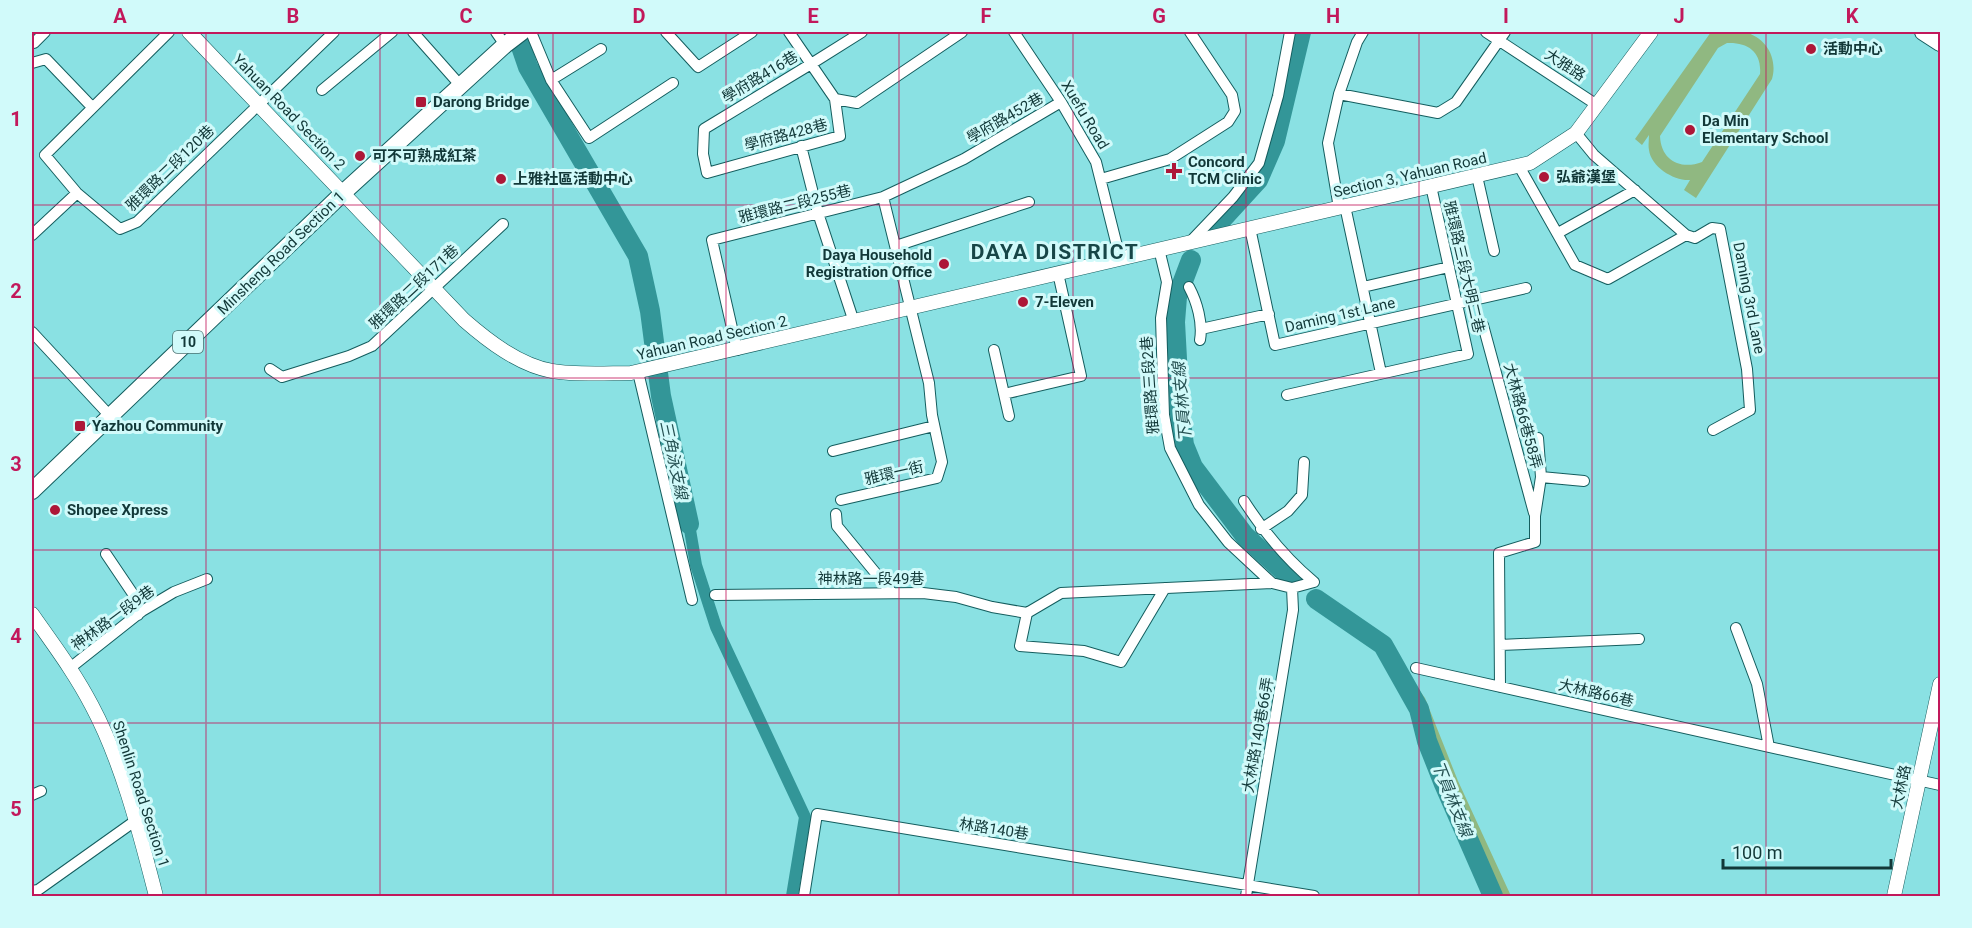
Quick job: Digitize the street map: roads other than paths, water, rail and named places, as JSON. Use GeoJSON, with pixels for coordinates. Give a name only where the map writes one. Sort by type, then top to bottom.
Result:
{"type":"FeatureCollection","features":[{"type":"Feature","properties":{"kind":"main road","name":"10"},"geometry":{"type":"LineString","coordinates":[[502,38],[522,32]]}},
{"type":"Feature","properties":{"kind":"main road"},"geometry":{"type":"LineString","coordinates":[[1923,32],[1941,43]]}},
{"type":"Feature","properties":{"kind":"main road","name":"Minsheng Road Section 1"},"geometry":{"type":"LineString","coordinates":[[32,491],[344,192],[460,86],[502,38]]}},
{"type":"Feature","properties":{"kind":"street"},"geometry":{"type":"LineString","coordinates":[[33,42],[45,32]]}},
{"type":"Feature","properties":{"kind":"street","name":"雅環路二段120巷"},"geometry":{"type":"LineString","coordinates":[[169,32],[45,156],[77,193],[120,229],[137,222],[259,103]]}},
{"type":"Feature","properties":{"kind":"street","name":"Yahuan Road Section 2"},"geometry":{"type":"LineString","coordinates":[[189,32],[464,320],[492,344],[522,360],[551,371],[641,372],[1120,258]]}},
{"type":"Feature","properties":{"kind":"street"},"geometry":{"type":"LineString","coordinates":[[259,103],[334,32]]}},
{"type":"Feature","properties":{"kind":"street"},"geometry":{"type":"LineString","coordinates":[[322,90],[392,32]]}},
{"type":"Feature","properties":{"kind":"street"},"geometry":{"type":"LineString","coordinates":[[413,32],[460,86]]}},
{"type":"Feature","properties":{"kind":"street"},"geometry":{"type":"LineString","coordinates":[[531,32],[551,80],[589,138],[673,83]]}},
{"type":"Feature","properties":{"kind":"street"},"geometry":{"type":"LineString","coordinates":[[666,32],[698,67],[752,32]]}},
{"type":"Feature","properties":{"kind":"street"},"geometry":{"type":"LineString","coordinates":[[789,32],[835,99]]}},
{"type":"Feature","properties":{"kind":"street","name":"學府路416巷"},"geometry":{"type":"LineString","coordinates":[[704,129],[861,32]]}},
{"type":"Feature","properties":{"kind":"street","name":"學府路428巷"},"geometry":{"type":"LineString","coordinates":[[704,129],[703,154],[707,173],[840,136],[835,99],[857,103],[962,32]]}},
{"type":"Feature","properties":{"kind":"street","name":"Xuefu Road"},"geometry":{"type":"LineString","coordinates":[[1014,32],[1061,102],[1096,162],[1120,258]]}},
{"type":"Feature","properties":{"kind":"street"},"geometry":{"type":"LineString","coordinates":[[1101,179],[1170,159],[1228,122],[1235,111],[1232,95],[1190,32]]}},
{"type":"Feature","properties":{"kind":"street"},"geometry":{"type":"LineString","coordinates":[[1191,242],[1233,197],[1259,163],[1278,96],[1290,32]]}},
{"type":"Feature","properties":{"kind":"street"},"geometry":{"type":"LineString","coordinates":[[1287,395],[1381,373],[1328,143],[1339,94],[1357,42],[1363,32]]}},
{"type":"Feature","properties":{"kind":"street","name":"大雅路"},"geometry":{"type":"LineString","coordinates":[[1486,32],[1502,36],[1597,105]]}},
{"type":"Feature","properties":{"kind":"street","name":"Section 3, Yahuan Road"},"geometry":{"type":"LineString","coordinates":[[1120,258],[1530,164],[1576,133],[1651,32]]}},
{"type":"Feature","properties":{"kind":"street"},"geometry":{"type":"LineString","coordinates":[[1339,94],[1438,113],[1456,102],[1502,36]]}},
{"type":"Feature","properties":{"kind":"street"},"geometry":{"type":"LineString","coordinates":[[551,80],[601,49]]}},
{"type":"Feature","properties":{"kind":"street"},"geometry":{"type":"LineString","coordinates":[[32,63],[46,59],[92,107]]}},
{"type":"Feature","properties":{"kind":"street","name":"學府路452巷"},"geometry":{"type":"LineString","coordinates":[[883,197],[964,159],[1061,102]]}},
{"type":"Feature","properties":{"kind":"street"},"geometry":{"type":"LineString","coordinates":[[1519,166],[1575,265],[1608,279],[1686,235],[1594,155],[1576,133]]}},
{"type":"Feature","properties":{"kind":"street"},"geometry":{"type":"LineString","coordinates":[[801,146],[818,213],[854,322]]}},
{"type":"Feature","properties":{"kind":"street"},"geometry":{"type":"LineString","coordinates":[[1477,176],[1494,251]]}},
{"type":"Feature","properties":{"kind":"street","name":"雅環路三段大明二巷"},"geometry":{"type":"LineString","coordinates":[[1381,373],[1468,354],[1431,186]]}},
{"type":"Feature","properties":{"kind":"street"},"geometry":{"type":"LineString","coordinates":[[1558,233],[1635,190]]}},
{"type":"Feature","properties":{"kind":"street"},"geometry":{"type":"LineString","coordinates":[[32,235],[77,193]]}},
{"type":"Feature","properties":{"kind":"street"},"geometry":{"type":"LineString","coordinates":[[883,197],[912,308]]}},
{"type":"Feature","properties":{"kind":"street","name":"雅環路二段255巷"},"geometry":{"type":"LineString","coordinates":[[737,350],[712,240],[883,197]]}},
{"type":"Feature","properties":{"kind":"street"},"geometry":{"type":"LineString","coordinates":[[896,246],[1029,202]]}},
{"type":"Feature","properties":{"kind":"street","name":"雅環路二段171巷"},"geometry":{"type":"LineString","coordinates":[[270,369],[282,377],[349,356],[372,346],[503,224]]}},
{"type":"Feature","properties":{"kind":"street","name":"Daming 1st Lane"},"geometry":{"type":"LineString","coordinates":[[1250,228],[1275,345],[1526,288]]}},
{"type":"Feature","properties":{"kind":"street","name":"Daming 3rd Lane"},"geometry":{"type":"LineString","coordinates":[[1686,235],[1695,238],[1712,228],[1720,229],[1747,369],[1750,410],[1713,430]]}},
{"type":"Feature","properties":{"kind":"street","name":"雅環路三段2巷"},"geometry":{"type":"LineString","coordinates":[[1159,249],[1167,282],[1161,318],[1164,415],[1170,448],[1199,505],[1228,542],[1272,583],[1292,588]]}},
{"type":"Feature","properties":{"kind":"street"},"geometry":{"type":"LineString","coordinates":[[1363,287],[1449,267]]}},
{"type":"Feature","properties":{"kind":"street"},"geometry":{"type":"LineString","coordinates":[[1004,394],[1081,376],[1058,273]]}},
{"type":"Feature","properties":{"kind":"street"},"geometry":{"type":"LineString","coordinates":[[1189,286],[1194,296],[1200,335],[1269,314]]}},
{"type":"Feature","properties":{"kind":"street","name":"雅環一街"},"geometry":{"type":"LineString","coordinates":[[841,500],[937,478],[942,462],[934,426],[929,382],[912,308]]}},
{"type":"Feature","properties":{"kind":"street","name":"大林路66巷58弄"},"geometry":{"type":"LineString","coordinates":[[1483,325],[1535,516]]}},
{"type":"Feature","properties":{"kind":"street"},"geometry":{"type":"LineString","coordinates":[[32,332],[110,416]]}},
{"type":"Feature","properties":{"kind":"street"},"geometry":{"type":"LineString","coordinates":[[994,350],[1009,416]]}},
{"type":"Feature","properties":{"kind":"street"},"geometry":{"type":"LineString","coordinates":[[641,372],[692,600]]}},
{"type":"Feature","properties":{"kind":"street"},"geometry":{"type":"LineString","coordinates":[[833,451],[934,426]]}},
{"type":"Feature","properties":{"kind":"street","name":"大林路66巷58弄"},"geometry":{"type":"LineString","coordinates":[[1500,687],[1499,554],[1535,542],[1535,516],[1541,477],[1538,438]]}},
{"type":"Feature","properties":{"kind":"street"},"geometry":{"type":"LineString","coordinates":[[1262,529],[1288,511],[1302,495],[1304,462]]}},
{"type":"Feature","properties":{"kind":"street","name":"大林路66巷58弄"},"geometry":{"type":"LineString","coordinates":[[1541,477],[1584,482]]}},
{"type":"Feature","properties":{"kind":"street"},"geometry":{"type":"LineString","coordinates":[[1244,501],[1262,529],[1292,564],[1314,582],[1292,588]]}},
{"type":"Feature","properties":{"kind":"street"},"geometry":{"type":"LineString","coordinates":[[836,514],[837,526],[892,593]]}},
{"type":"Feature","properties":{"kind":"street"},"geometry":{"type":"LineString","coordinates":[[106,554],[135,597],[138,615]]}},
{"type":"Feature","properties":{"kind":"street","name":"神林路一段9巷"},"geometry":{"type":"LineString","coordinates":[[70,668],[138,615],[174,592],[207,579]]}},
{"type":"Feature","properties":{"kind":"street"},"geometry":{"type":"LineString","coordinates":[[1165,588],[1121,662],[1084,651],[1020,646],[1027,613],[1061,593],[1165,588],[1272,583]]}},
{"type":"Feature","properties":{"kind":"street","name":"大林路140巷66弄"},"geometry":{"type":"LineString","coordinates":[[1247,891],[1292,620],[1292,588]]}},
{"type":"Feature","properties":{"kind":"street","name":"神林路一段49巷"},"geometry":{"type":"LineString","coordinates":[[715,594],[923,592],[1027,613]]}},
{"type":"Feature","properties":{"kind":"street","name":"Shenlin Road Section 1"},"geometry":{"type":"LineString","coordinates":[[32,614],[70,668],[93,707],[109,742],[135,821],[156,897]]}},
{"type":"Feature","properties":{"kind":"street"},"geometry":{"type":"LineString","coordinates":[[1736,628],[1757,684],[1769,747]]}},
{"type":"Feature","properties":{"kind":"street"},"geometry":{"type":"LineString","coordinates":[[1500,645],[1639,639]]}},
{"type":"Feature","properties":{"kind":"street","name":"大林路66巷"},"geometry":{"type":"LineString","coordinates":[[1416,668],[1941,785]]}},
{"type":"Feature","properties":{"kind":"street","name":"大林路"},"geometry":{"type":"LineString","coordinates":[[1894,897],[1941,684]]}},
{"type":"Feature","properties":{"kind":"street","name":"林路140巷"},"geometry":{"type":"LineString","coordinates":[[804,897],[817,814],[1247,891]]}},
{"type":"Feature","properties":{"kind":"street"},"geometry":{"type":"LineString","coordinates":[[32,891],[38,890],[135,821]]}},
{"type":"Feature","properties":{"kind":"street"},"geometry":{"type":"LineString","coordinates":[[1247,891],[1314,897]]}},
{"type":"Feature","properties":{"kind":"waterway","name":"三角泳支線"},"geometry":{"type":"LineString","coordinates":[[516,32],[528,67],[638,256],[650,311],[661,396],[689,524]]}},
{"type":"Feature","properties":{"kind":"waterway","name":"下員林支線"},"geometry":{"type":"LineString","coordinates":[[1215,227],[1258,180],[1275,141],[1301,32]]}},
{"type":"Feature","properties":{"kind":"waterway","name":"下員林支線"},"geometry":{"type":"LineString","coordinates":[[1191,260],[1177,297],[1175,322],[1184,445],[1193,467],[1245,536],[1292,579]]}},
{"type":"Feature","properties":{"kind":"waterway","name":"三角泳支線"},"geometry":{"type":"LineString","coordinates":[[689,524],[696,565],[716,627],[805,817],[792,896]]}},
{"type":"Feature","properties":{"kind":"waterway","name":"下員林支線"},"geometry":{"type":"LineString","coordinates":[[1316,599],[1383,645],[1419,709],[1427,741],[1444,784],[1493,896]]}},
{"type":"Feature","properties":{"kind":"place","name":"活動中心"},"geometry":{"type":"Point","coordinates":[1811,49]}},
{"type":"Feature","properties":{"kind":"place","name":"Darong Bridge"},"geometry":{"type":"Point","coordinates":[421,102]}},
{"type":"Feature","properties":{"kind":"place","name":"Da Min Elementary School"},"geometry":{"type":"Point","coordinates":[1690,130]}},
{"type":"Feature","properties":{"kind":"place","name":"可不可熟成紅茶"},"geometry":{"type":"Point","coordinates":[360,156]}},
{"type":"Feature","properties":{"kind":"place","name":"Concord TCM Clinic"},"geometry":{"type":"Point","coordinates":[1174,171]}},
{"type":"Feature","properties":{"kind":"place","name":"弘爺漢堡"},"geometry":{"type":"Point","coordinates":[1544,177]}},
{"type":"Feature","properties":{"kind":"place","name":"上雅社區活動中心"},"geometry":{"type":"Point","coordinates":[501,179]}},
{"type":"Feature","properties":{"kind":"place","name":"Daya Household Registration Office"},"geometry":{"type":"Point","coordinates":[944,264]}},
{"type":"Feature","properties":{"kind":"place","name":"7-Eleven"},"geometry":{"type":"Point","coordinates":[1023,302]}},
{"type":"Feature","properties":{"kind":"place","name":"Yazhou Community"},"geometry":{"type":"Point","coordinates":[80,426]}},
{"type":"Feature","properties":{"kind":"place","name":"Shopee Xpress"},"geometry":{"type":"Point","coordinates":[55,510]}},
{"type":"Feature","properties":{"kind":"district","name":"DAYA DISTRICT"},"geometry":{"type":"Point","coordinates":[1055,252]}}]}
